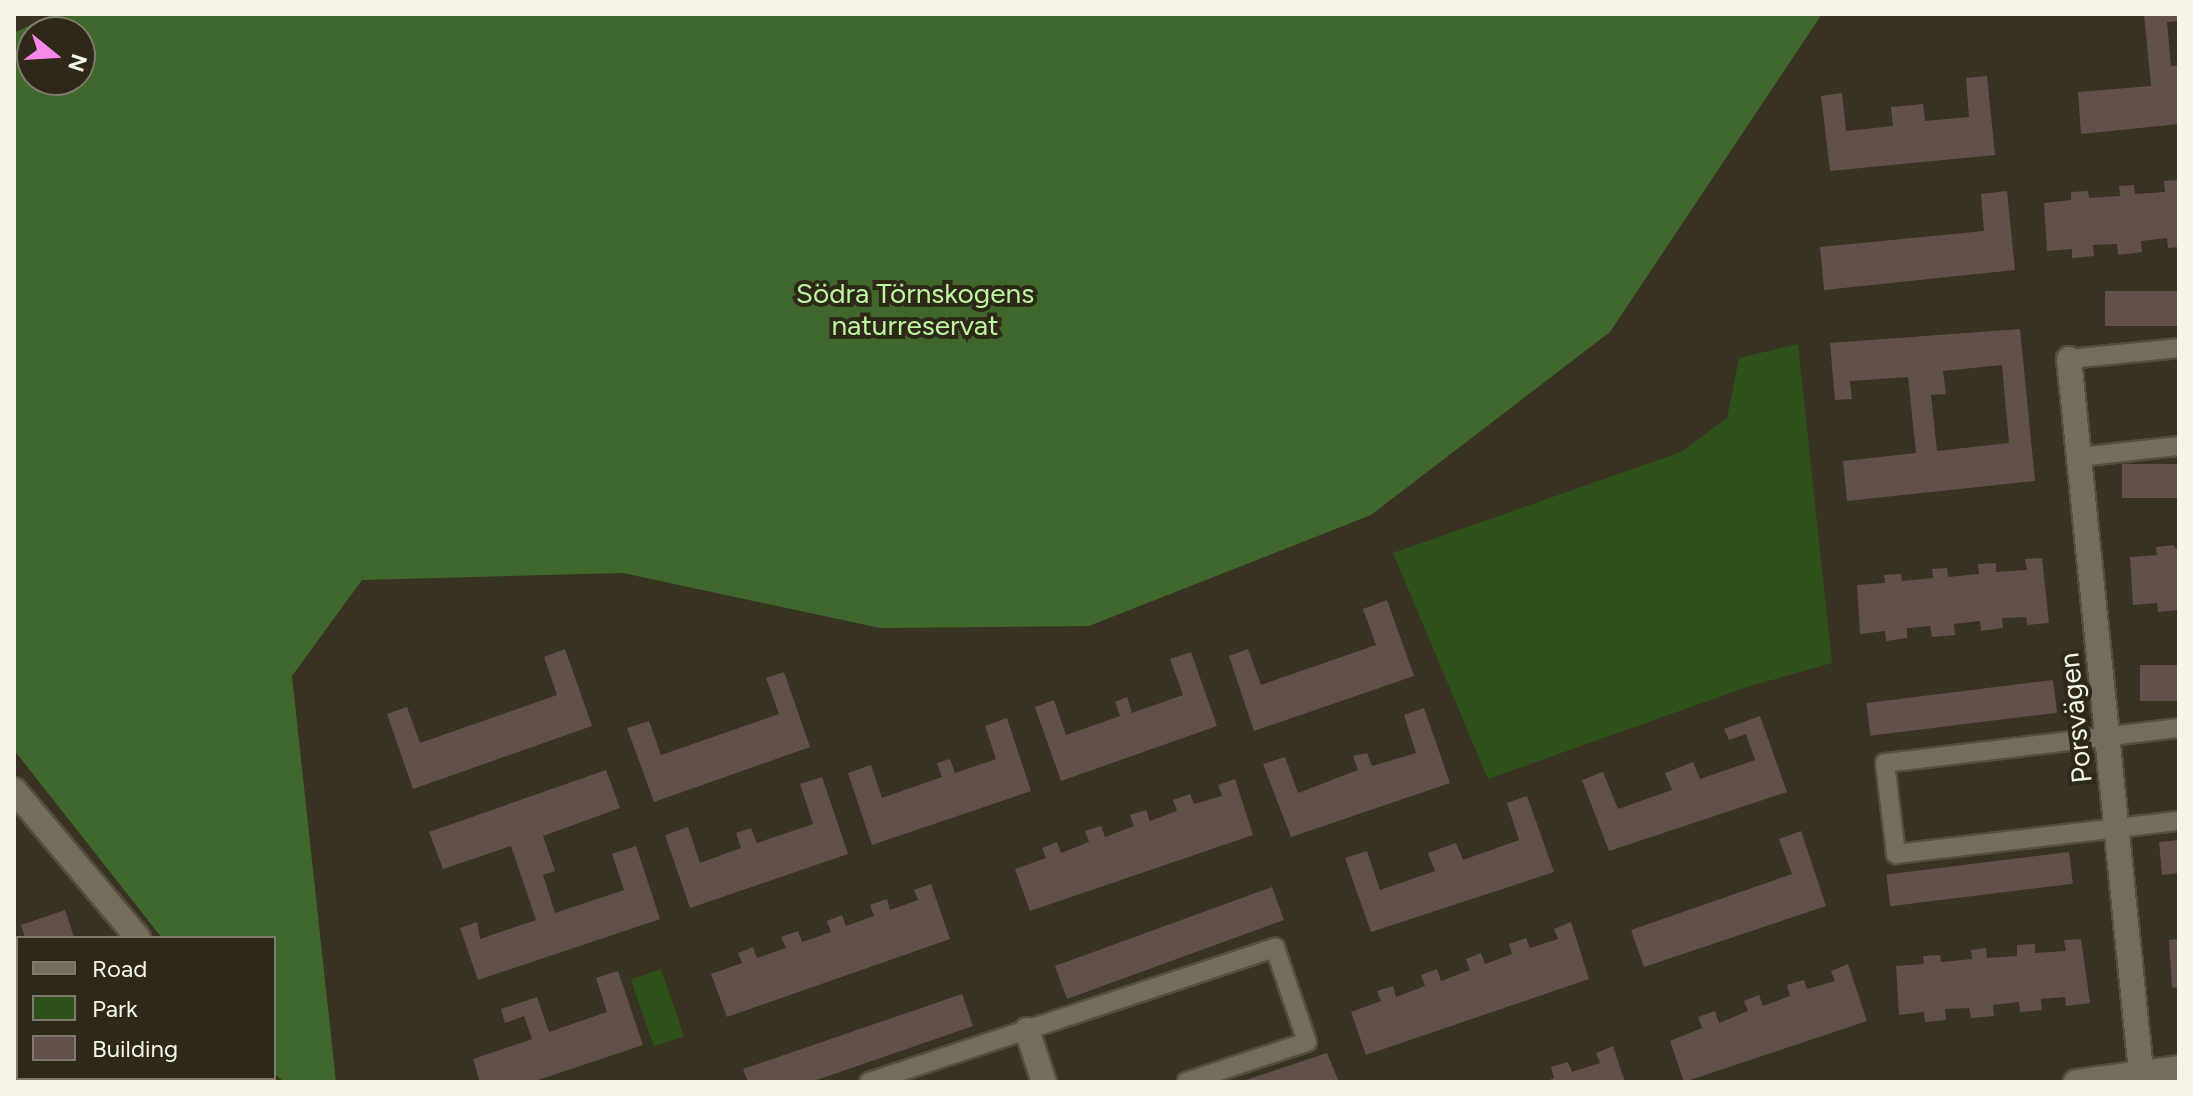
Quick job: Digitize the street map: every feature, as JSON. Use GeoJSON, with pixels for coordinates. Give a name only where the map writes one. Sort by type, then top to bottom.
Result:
{"type":"FeatureCollection","features":[{"type":"Feature","properties":{"kind":"street","name":"Porsvägen"},"geometry":{"type":"LineString","coordinates":[[2069,359],[2141,1071]]}},
{"type":"Feature","properties":{"kind":"street"},"geometry":{"type":"LineString","coordinates":[[14,790],[136,936]]}},
{"type":"Feature","properties":{"kind":"street"},"geometry":{"type":"LineString","coordinates":[[1027,1030],[1044,1082]]}},
{"type":"Feature","properties":{"kind":"street"},"geometry":{"type":"LineString","coordinates":[[2076,1082],[2179,1068]]}},
{"type":"Feature","properties":{"kind":"lane"},"geometry":{"type":"LineString","coordinates":[[2069,359],[2179,348]]}},
{"type":"Feature","properties":{"kind":"lane"},"geometry":{"type":"LineString","coordinates":[[2079,457],[2179,446]]}},
{"type":"Feature","properties":{"kind":"lane"},"geometry":{"type":"LineString","coordinates":[[2179,728],[1885,763],[1896,854],[2179,821]]}},
{"type":"Feature","properties":{"kind":"lane"},"geometry":{"type":"LineString","coordinates":[[869,1082],[1275,948],[1307,1042],[1186,1082]]}},
{"type":"Feature","properties":{"kind":"green space","name":"Södra Törnskogens naturreservat"},"geometry":{"type":"Polygon","coordinates":[[[1822,14],[1610,332],[1371,515],[1089,626],[880,628],[623,573],[362,580],[292,676],[336,1082],[284,1082],[276,1075],[276,936],[160,936],[14,750],[14,33],[16,96],[96,96],[96,16],[49,16],[1822,14]]]}},
{"type":"Feature","properties":{"kind":"green space"},"geometry":{"type":"Polygon","coordinates":[[[1798,344],[1832,663],[1747,687],[1488,779],[1393,553],[1681,452],[1727,418],[1739,358],[1798,344]]]}},
{"type":"Feature","properties":{"kind":"green space"},"geometry":{"type":"Polygon","coordinates":[[[661,969],[684,1036],[654,1047],[631,979],[661,969]]]}},
{"type":"Feature","properties":{"kind":"building"},"geometry":{"type":"Polygon","coordinates":[[[2144,14],[2179,14],[2179,21],[2167,22],[2171,66],[2179,65],[2179,124],[2081,134],[2078,92],[2151,86],[2144,14]]]}},
{"type":"Feature","properties":{"kind":"building"},"geometry":{"type":"Polygon","coordinates":[[[1987,76],[1995,155],[1830,171],[1821,96],[1842,93],[1846,131],[1893,126],[1891,107],[1923,104],[1925,121],[1969,117],[1966,78],[1987,76]]]}},
{"type":"Feature","properties":{"kind":"building"},"geometry":{"type":"Polygon","coordinates":[[[2179,180],[2179,247],[2168,248],[2167,238],[2141,241],[2142,252],[2118,255],[2117,244],[2093,245],[2094,256],[2072,258],[2072,249],[2047,251],[2044,203],[2071,200],[2071,192],[2088,191],[2089,198],[2120,196],[2119,186],[2134,185],[2135,194],[2165,192],[2164,181],[2179,180]]]}},
{"type":"Feature","properties":{"kind":"building"},"geometry":{"type":"Polygon","coordinates":[[[2007,191],[2015,270],[1824,290],[1820,247],[1984,231],[1981,194],[2007,191]]]}},
{"type":"Feature","properties":{"kind":"building"},"geometry":{"type":"Polygon","coordinates":[[[2105,291],[2179,291],[2179,326],[2105,326],[2105,291]]]}},
{"type":"Feature","properties":{"kind":"building"},"geometry":{"type":"Polygon","coordinates":[[[2020,329],[2035,481],[1847,501],[1843,461],[1916,453],[1908,377],[1850,381],[1852,399],[1835,400],[1830,343],[2020,329]],[[2002,365],[1943,371],[1946,394],[1931,395],[1937,451],[2009,443],[2002,365]]]}},
{"type":"Feature","properties":{"kind":"building"},"geometry":{"type":"Polygon","coordinates":[[[2122,464],[2179,464],[2179,498],[2122,498],[2122,464]]]}},
{"type":"Feature","properties":{"kind":"building"},"geometry":{"type":"Polygon","coordinates":[[[2173,545],[2179,552],[2179,610],[2158,612],[2157,603],[2133,605],[2130,557],[2157,555],[2156,547],[2173,545]]]}},
{"type":"Feature","properties":{"kind":"building"},"geometry":{"type":"Polygon","coordinates":[[[2042,558],[2049,623],[2027,625],[2026,617],[2002,618],[2003,628],[1981,631],[1980,621],[1954,624],[1955,635],[1932,637],[1930,626],[1907,628],[1907,638],[1886,641],[1885,631],[1860,634],[1857,585],[1885,583],[1884,575],[1901,574],[1902,581],[1933,578],[1932,569],[1947,568],[1948,577],[1979,574],[1978,564],[1996,563],[1996,572],[2027,570],[2025,559],[2042,558]]]}},
{"type":"Feature","properties":{"kind":"building"},"geometry":{"type":"Polygon","coordinates":[[[1387,600],[1414,676],[1254,731],[1229,656],[1248,649],[1261,685],[1376,645],[1363,609],[1387,600]]]}},
{"type":"Feature","properties":{"kind":"building"},"geometry":{"type":"Polygon","coordinates":[[[565,649],[592,726],[413,789],[387,714],[407,707],[420,743],[557,695],[544,657],[565,649]]]}},
{"type":"Feature","properties":{"kind":"building"},"geometry":{"type":"Polygon","coordinates":[[[1191,652],[1217,726],[1061,781],[1035,707],[1054,700],[1066,735],[1120,716],[1115,702],[1127,697],[1132,713],[1183,695],[1170,659],[1191,652]]]}},
{"type":"Feature","properties":{"kind":"building"},"geometry":{"type":"Polygon","coordinates":[[[2140,665],[2179,665],[2179,701],[2140,701],[2140,665]]]}},
{"type":"Feature","properties":{"kind":"building"},"geometry":{"type":"Polygon","coordinates":[[[784,672],[810,747],[654,802],[627,728],[649,721],[661,755],[779,714],[766,678],[784,672]]]}},
{"type":"Feature","properties":{"kind":"building"},"geometry":{"type":"Polygon","coordinates":[[[2053,680],[2057,713],[1870,736],[1866,703],[2053,680]]]}},
{"type":"Feature","properties":{"kind":"building"},"geometry":{"type":"Polygon","coordinates":[[[1424,708],[1450,783],[1291,837],[1263,764],[1285,757],[1298,793],[1358,770],[1353,756],[1367,753],[1372,766],[1416,753],[1404,715],[1424,708]]]}},
{"type":"Feature","properties":{"kind":"building"},"geometry":{"type":"Polygon","coordinates":[[[1760,716],[1787,792],[1609,851],[1582,780],[1603,772],[1618,809],[1672,790],[1665,773],[1693,762],[1700,779],[1755,760],[1746,734],[1729,740],[1724,729],[1760,716]]]}},
{"type":"Feature","properties":{"kind":"building"},"geometry":{"type":"Polygon","coordinates":[[[1007,718],[1031,791],[872,845],[848,773],[871,765],[882,798],[942,777],[937,763],[950,759],[955,773],[996,759],[985,726],[1007,718]]]}},
{"type":"Feature","properties":{"kind":"building"},"geometry":{"type":"Polygon","coordinates":[[[606,770],[620,808],[543,836],[555,871],[543,875],[555,913],[624,890],[612,854],[636,846],[660,919],[478,980],[460,928],[477,922],[480,939],[536,920],[511,846],[443,869],[429,832],[606,770]]]}},
{"type":"Feature","properties":{"kind":"building"},"geometry":{"type":"Polygon","coordinates":[[[822,777],[848,854],[690,908],[665,835],[688,827],[700,863],[741,848],[736,833],[751,828],[757,843],[813,824],[800,784],[822,777]]]}},
{"type":"Feature","properties":{"kind":"building"},"geometry":{"type":"Polygon","coordinates":[[[1235,779],[1253,835],[1030,911],[1015,869],[1046,858],[1042,848],[1057,842],[1061,853],[1089,842],[1085,831],[1101,826],[1105,837],[1134,826],[1130,815],[1146,810],[1150,821],[1177,811],[1173,800],[1190,794],[1194,804],[1222,796],[1218,785],[1235,779]]]}},
{"type":"Feature","properties":{"kind":"building"},"geometry":{"type":"Polygon","coordinates":[[[1527,796],[1554,872],[1371,932],[1345,858],[1367,851],[1380,890],[1435,871],[1428,853],[1456,843],[1463,860],[1519,840],[1507,803],[1527,796]]]}},
{"type":"Feature","properties":{"kind":"building"},"geometry":{"type":"Polygon","coordinates":[[[1801,831],[1826,906],[1644,967],[1631,930],[1792,874],[1779,839],[1801,831]]]}},
{"type":"Feature","properties":{"kind":"building"},"geometry":{"type":"Polygon","coordinates":[[[2179,840],[2179,873],[2162,875],[2159,842],[2179,840]]]}},
{"type":"Feature","properties":{"kind":"building"},"geometry":{"type":"Polygon","coordinates":[[[2069,852],[2073,884],[1890,906],[1886,874],[2069,852]]]}},
{"type":"Feature","properties":{"kind":"building"},"geometry":{"type":"Polygon","coordinates":[[[931,884],[950,939],[727,1017],[711,974],[742,963],[738,953],[753,947],[757,958],[786,948],[781,937],[798,931],[802,942],[831,932],[827,921],[842,915],[846,926],[874,916],[870,905],[887,899],[890,910],[918,900],[914,890],[931,884]]]}},
{"type":"Feature","properties":{"kind":"building"},"geometry":{"type":"Polygon","coordinates":[[[1272,887],[1284,920],[1067,999],[1055,966],[1272,887]]]}},
{"type":"Feature","properties":{"kind":"building"},"geometry":{"type":"Polygon","coordinates":[[[65,910],[74,936],[24,936],[21,925],[65,910]]]}},
{"type":"Feature","properties":{"kind":"building"},"geometry":{"type":"Polygon","coordinates":[[[1571,922],[1589,979],[1366,1055],[1351,1012],[1381,1001],[1377,991],[1393,986],[1396,997],[1425,986],[1421,975],[1437,969],[1441,981],[1470,970],[1466,959],[1481,953],[1485,964],[1512,954],[1509,944],[1526,938],[1530,948],[1558,939],[1554,929],[1571,922]]]}},
{"type":"Feature","properties":{"kind":"building"},"geometry":{"type":"Polygon","coordinates":[[[2081,939],[2090,1003],[2066,1006],[2065,997],[2041,999],[2042,1010],[2020,1012],[2019,1002],[1993,1005],[1994,1016],[1971,1018],[1969,1008],[1945,1009],[1946,1020],[1925,1022],[1924,1012],[1899,1015],[1896,966],[1924,964],[1923,956],[1940,955],[1941,962],[1972,959],[1971,950],[1986,948],[1987,958],[2017,956],[2017,945],[2035,944],[2035,953],[2066,951],[2064,940],[2081,939]]]}},
{"type":"Feature","properties":{"kind":"building"},"geometry":{"type":"Polygon","coordinates":[[[2179,939],[2179,987],[2172,988],[2169,940],[2179,939]]]}},
{"type":"Feature","properties":{"kind":"building"},"geometry":{"type":"Polygon","coordinates":[[[1848,964],[1867,1021],[1684,1082],[1670,1041],[1702,1028],[1698,1017],[1715,1011],[1719,1023],[1748,1011],[1744,1001],[1759,995],[1763,1006],[1790,996],[1787,985],[1804,980],[1807,989],[1835,981],[1831,971],[1848,964]]]}},
{"type":"Feature","properties":{"kind":"building"},"geometry":{"type":"Polygon","coordinates":[[[618,971],[643,1045],[532,1082],[480,1082],[473,1059],[532,1039],[524,1016],[505,1023],[501,1009],[537,997],[549,1032],[607,1012],[596,978],[618,971]]]}},
{"type":"Feature","properties":{"kind":"building"},"geometry":{"type":"Polygon","coordinates":[[[16,988],[16,1052],[14,1052],[16,988]]]}},
{"type":"Feature","properties":{"kind":"building"},"geometry":{"type":"Polygon","coordinates":[[[962,994],[973,1026],[811,1082],[748,1082],[743,1069],[962,994]]]}},
{"type":"Feature","properties":{"kind":"building"},"geometry":{"type":"Polygon","coordinates":[[[1613,1046],[1625,1082],[1545,1082],[1554,1078],[1551,1067],[1568,1062],[1572,1072],[1600,1063],[1596,1053],[1613,1046]]]}},
{"type":"Feature","properties":{"kind":"building"},"geometry":{"type":"Polygon","coordinates":[[[1327,1053],[1339,1082],[1243,1082],[1243,1081],[1327,1053]]]}},
{"type":"Feature","properties":{"kind":"building"},"geometry":{"type":"Polygon","coordinates":[[[190,1080],[191,1082],[137,1082],[190,1080]]]}}]}
